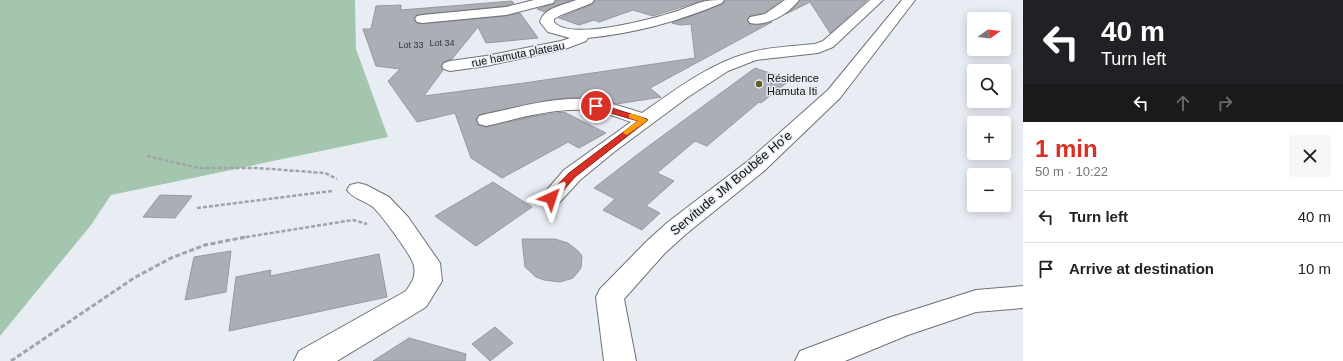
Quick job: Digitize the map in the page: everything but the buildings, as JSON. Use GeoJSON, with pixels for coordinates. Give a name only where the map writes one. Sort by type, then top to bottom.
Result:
{"type":"FeatureCollection","features":[{"type":"Feature","properties":{"kind":"street"},"geometry":{"type":"LineString","coordinates":[[422,19],[506,11],[549,0]]}},
{"type":"Feature","properties":{"kind":"street","name":"rue hamuta plateau"},"geometry":{"type":"LineString","coordinates":[[588,0],[556,12],[548,17],[547,22],[552,29],[562,32],[582,34],[603,32],[687,13],[718,0]]}},
{"type":"Feature","properties":{"kind":"street"},"geometry":{"type":"LineString","coordinates":[[755,20],[769,18],[793,0]]}},
{"type":"Feature","properties":{"kind":"street"},"geometry":{"type":"LineString","coordinates":[[551,198],[572,175],[644,120],[706,78],[737,61],[753,56],[818,48],[828,44],[877,0]]}},
{"type":"Feature","properties":{"kind":"street","name":"Servitude JM Boubée Ho'e"},"geometry":{"type":"LineString","coordinates":[[620,361],[610,297],[656,247],[677,228],[756,166],[834,94],[909,0]]}},
{"type":"Feature","properties":{"kind":"street","name":"rue hamuta plateau"},"geometry":{"type":"LineString","coordinates":[[450,66],[486,61],[565,45],[581,38],[582,34]]}},
{"type":"Feature","properties":{"kind":"street"},"geometry":{"type":"LineString","coordinates":[[486,120],[566,105],[587,105],[605,107],[644,120]]}},
{"type":"Feature","properties":{"kind":"street"},"geometry":{"type":"LineString","coordinates":[[310,361],[416,299],[428,281],[427,263],[406,233],[381,202],[358,190]]}},
{"type":"Feature","properties":{"kind":"street"},"geometry":{"type":"LineString","coordinates":[[811,361],[898,326],[976,301],[1023,297]]}},
{"type":"Feature","properties":{"kind":"path"},"geometry":{"type":"LineString","coordinates":[[147,156],[199,168],[257,168],[325,173],[358,190]]}},
{"type":"Feature","properties":{"kind":"path"},"geometry":{"type":"LineString","coordinates":[[197,208],[317,192],[358,190]]}},
{"type":"Feature","properties":{"kind":"path"},"geometry":{"type":"LineString","coordinates":[[11,361],[134,278],[171,258],[205,244],[353,220],[406,233]]}},
{"type":"Feature","properties":{"kind":"green space"},"geometry":{"type":"Polygon","coordinates":[[[0,0],[355,0],[356,49],[388,137],[111,195],[91,225],[0,336],[0,0]]]}},
{"type":"Feature","properties":{"kind":"slow traffic"},"geometry":{"type":"LineString","coordinates":[[627,133],[644,120],[632,116]]}},
{"type":"Feature","properties":{"kind":"place","name":"Résidence Hamuta Iti"},"geometry":{"type":"Point","coordinates":[759,84]}},
{"type":"Feature","properties":{"kind":"route"},"geometry":{"type":"LineString","coordinates":[[551,198],[572,175],[644,120],[605,107],[596,106]]}}]}
